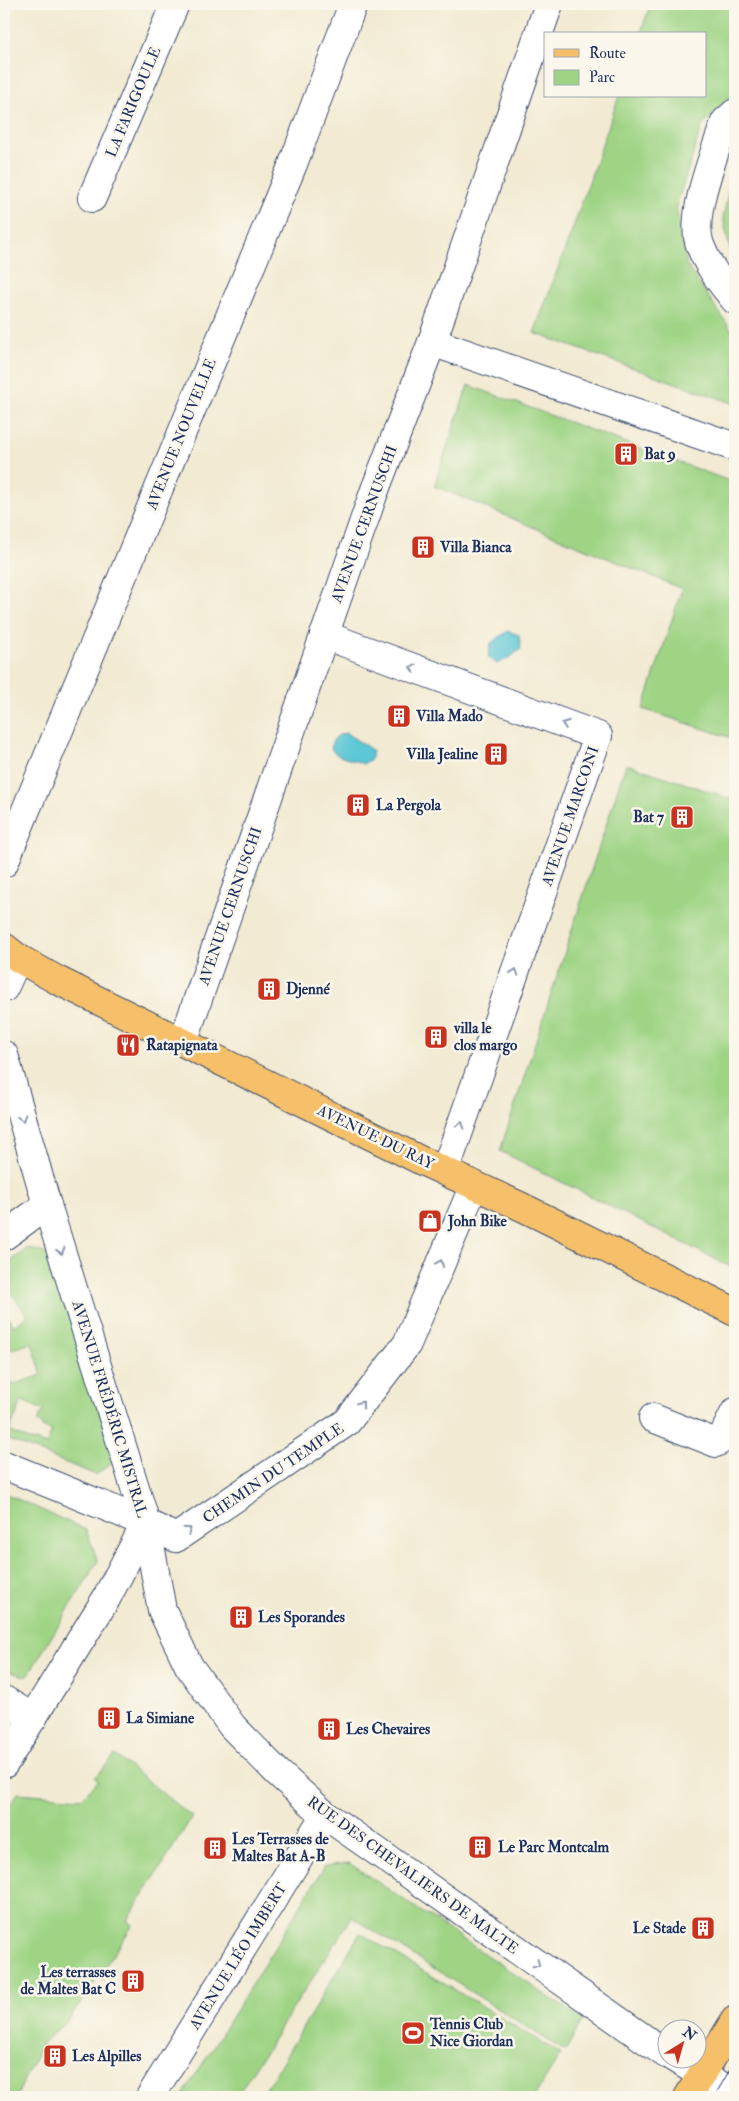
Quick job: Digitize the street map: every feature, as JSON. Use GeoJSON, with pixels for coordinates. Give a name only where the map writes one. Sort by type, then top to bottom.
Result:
{"type":"FeatureCollection","features":[{"type":"Feature","properties":{"kind":"main road","name":"AVENUE DU RAY"},"geometry":{"type":"LineString","coordinates":[[11,953],[57,980],[445,1172],[735,1312]]}},
{"type":"Feature","properties":{"kind":"main road"},"geometry":{"type":"LineString","coordinates":[[694,2086],[735,2020]]}},
{"type":"Feature","properties":{"kind":"street","name":"AVENUE NOUVELLE"},"geometry":{"type":"LineString","coordinates":[[4,863],[293,164],[353,4]]}},
{"type":"Feature","properties":{"kind":"street","name":"LA FARIGOULE"},"geometry":{"type":"LineString","coordinates":[[92,198],[173,5]]}},
{"type":"Feature","properties":{"kind":"street","name":"AVENUE CERNUSCHI"},"geometry":{"type":"LineString","coordinates":[[183,1042],[373,495],[432,342],[547,5]]}},
{"type":"Feature","properties":{"kind":"street"},"geometry":{"type":"LineString","coordinates":[[735,113],[725,122],[697,212],[699,243],[715,275],[735,300]]}},
{"type":"Feature","properties":{"kind":"street"},"geometry":{"type":"LineString","coordinates":[[432,342],[735,447]]}},
{"type":"Feature","properties":{"kind":"street","name":"AVENUE MARCONI"},"geometry":{"type":"LineString","coordinates":[[324,635],[598,736],[445,1172]]}},
{"type":"Feature","properties":{"kind":"street"},"geometry":{"type":"LineString","coordinates":[[4,988],[11,953]]}},
{"type":"Feature","properties":{"kind":"street","name":"AVENUE FRÉDÉRIC MISTRAL"},"geometry":{"type":"LineString","coordinates":[[4,1055],[47,1204],[146,1523],[106,1599],[4,1764]]}},
{"type":"Feature","properties":{"kind":"street","name":"CHEMIN DU TEMPLE"},"geometry":{"type":"LineString","coordinates":[[146,1523],[176,1538],[347,1422],[406,1344],[474,1185]]}},
{"type":"Feature","properties":{"kind":"street"},"geometry":{"type":"LineString","coordinates":[[4,1236],[47,1204]]}},
{"type":"Feature","properties":{"kind":"street"},"geometry":{"type":"LineString","coordinates":[[653,1418],[716,1443],[721,1440],[735,1412]]}},
{"type":"Feature","properties":{"kind":"street"},"geometry":{"type":"LineString","coordinates":[[4,1465],[146,1523]]}},
{"type":"Feature","properties":{"kind":"street","name":"RUE DES CHEVALIERS DE MALTE"},"geometry":{"type":"LineString","coordinates":[[146,1523],[162,1610],[189,1666],[232,1726],[276,1772],[325,1816],[656,2047]]}},
{"type":"Feature","properties":{"kind":"street"},"geometry":{"type":"LineString","coordinates":[[4,1700],[33,1718]]}},
{"type":"Feature","properties":{"kind":"street","name":"AVENUE LÉO IMBERT"},"geometry":{"type":"LineString","coordinates":[[150,2097],[325,1816]]}},
{"type":"Feature","properties":{"kind":"street"},"geometry":{"type":"LineString","coordinates":[[681,2068],[694,2086],[735,2094]]}},
{"type":"Feature","properties":{"kind":"green space"},"geometry":{"type":"Polygon","coordinates":[[[651,4],[735,4],[735,92],[702,126],[676,207],[687,266],[735,335],[735,404],[534,333],[618,98],[706,98],[706,32],[641,32],[651,4]]]}},
{"type":"Feature","properties":{"kind":"green space"},"geometry":{"type":"Polygon","coordinates":[[[735,157],[735,266],[723,218],[735,157]]]}},
{"type":"Feature","properties":{"kind":"green space"},"geometry":{"type":"Polygon","coordinates":[[[468,385],[735,483],[735,739],[643,709],[682,589],[434,486],[468,385]]]}},
{"type":"Feature","properties":{"kind":"green space"},"geometry":{"type":"Polygon","coordinates":[[[626,764],[735,800],[735,1269],[500,1151],[626,764]]]}},
{"type":"Feature","properties":{"kind":"green space"},"geometry":{"type":"Polygon","coordinates":[[[28,1248],[51,1255],[114,1461],[96,1475],[4,1438],[4,1363],[12,1385],[42,1375],[32,1343],[4,1352],[4,1320],[8,1317],[14,1326],[28,1316],[4,1283],[4,1266],[28,1248]],[[22,1401],[9,1431],[46,1445],[52,1431],[42,1427],[42,1424],[37,1422],[43,1410],[22,1401]]]}},
{"type":"Feature","properties":{"kind":"green space"},"geometry":{"type":"Polygon","coordinates":[[[4,1493],[86,1530],[98,1561],[27,1677],[4,1670],[4,1493]]]}},
{"type":"Feature","properties":{"kind":"green space"},"geometry":{"type":"Polygon","coordinates":[[[115,1755],[192,1817],[127,1921],[133,1925],[70,2018],[43,2042],[16,2097],[4,2097],[4,1814],[18,1793],[81,1798],[98,1781],[95,1778],[115,1755]]]}},
{"type":"Feature","properties":{"kind":"green space"},"geometry":{"type":"Polygon","coordinates":[[[349,1863],[583,2020],[565,2051],[352,1917],[236,2097],[182,2097],[325,1866],[349,1863]]]}},
{"type":"Feature","properties":{"kind":"green space","name":"Tennis Club Nice Giordan"},"geometry":{"type":"Polygon","coordinates":[[[360,1933],[561,2054],[534,2097],[261,2097],[360,1933]]]}},
{"type":"Feature","properties":{"kind":"water"},"geometry":{"type":"Polygon","coordinates":[[[508,631],[519,635],[521,649],[497,664],[488,657],[491,643],[508,631]]]}},
{"type":"Feature","properties":{"kind":"water"},"geometry":{"type":"Polygon","coordinates":[[[346,733],[372,750],[372,758],[363,764],[336,754],[331,747],[333,741],[338,736],[346,733]]]}},
{"type":"Feature","properties":{"kind":"tram line"},"geometry":{"type":"LineString","coordinates":[[714,2097],[735,2061]]}},
{"type":"Feature","properties":{"kind":"tram line"},"geometry":{"type":"LineString","coordinates":[[730,2097],[735,2088]]}},
{"type":"Feature","properties":{"kind":"place","name":"Bat 9"},"geometry":{"type":"Point","coordinates":[626,454]}},
{"type":"Feature","properties":{"kind":"place","name":"Villa Bianca"},"geometry":{"type":"Point","coordinates":[423,547]}},
{"type":"Feature","properties":{"kind":"place","name":"Villa Mado"},"geometry":{"type":"Point","coordinates":[399,716]}},
{"type":"Feature","properties":{"kind":"place","name":"Villa Jealine"},"geometry":{"type":"Point","coordinates":[496,754]}},
{"type":"Feature","properties":{"kind":"place","name":"La Pergola"},"geometry":{"type":"Point","coordinates":[358,805]}},
{"type":"Feature","properties":{"kind":"place","name":"Bat 7"},"geometry":{"type":"Point","coordinates":[682,817]}},
{"type":"Feature","properties":{"kind":"place","name":"Djenné"},"geometry":{"type":"Point","coordinates":[269,989]}},
{"type":"Feature","properties":{"kind":"place","name":"villa le clos margo"},"geometry":{"type":"Point","coordinates":[436,1037]}},
{"type":"Feature","properties":{"kind":"place","name":"Ratapignata"},"geometry":{"type":"Point","coordinates":[128,1045]}},
{"type":"Feature","properties":{"kind":"place","name":"John Bike"},"geometry":{"type":"Point","coordinates":[430,1221]}},
{"type":"Feature","properties":{"kind":"place","name":"Les Sporandes"},"geometry":{"type":"Point","coordinates":[241,1617]}},
{"type":"Feature","properties":{"kind":"place","name":"La Simiane"},"geometry":{"type":"Point","coordinates":[109,1718]}},
{"type":"Feature","properties":{"kind":"place","name":"Les Chevaires"},"geometry":{"type":"Point","coordinates":[329,1729]}},
{"type":"Feature","properties":{"kind":"place","name":"Le Parc Montcalm"},"geometry":{"type":"Point","coordinates":[480,1847]}},
{"type":"Feature","properties":{"kind":"place","name":"Les Terrasses de Maltes Bat A-B"},"geometry":{"type":"Point","coordinates":[215,1848]}},
{"type":"Feature","properties":{"kind":"place","name":"Le Stade"},"geometry":{"type":"Point","coordinates":[703,1928]}},
{"type":"Feature","properties":{"kind":"place","name":"Les terrasses de Maltes Bat C"},"geometry":{"type":"Point","coordinates":[133,1981]}},
{"type":"Feature","properties":{"kind":"place","name":"Tennis Club Nice Giordan"},"geometry":{"type":"Point","coordinates":[413,2033]}},
{"type":"Feature","properties":{"kind":"place","name":"Les Alpilles"},"geometry":{"type":"Point","coordinates":[55,2056]}}]}
